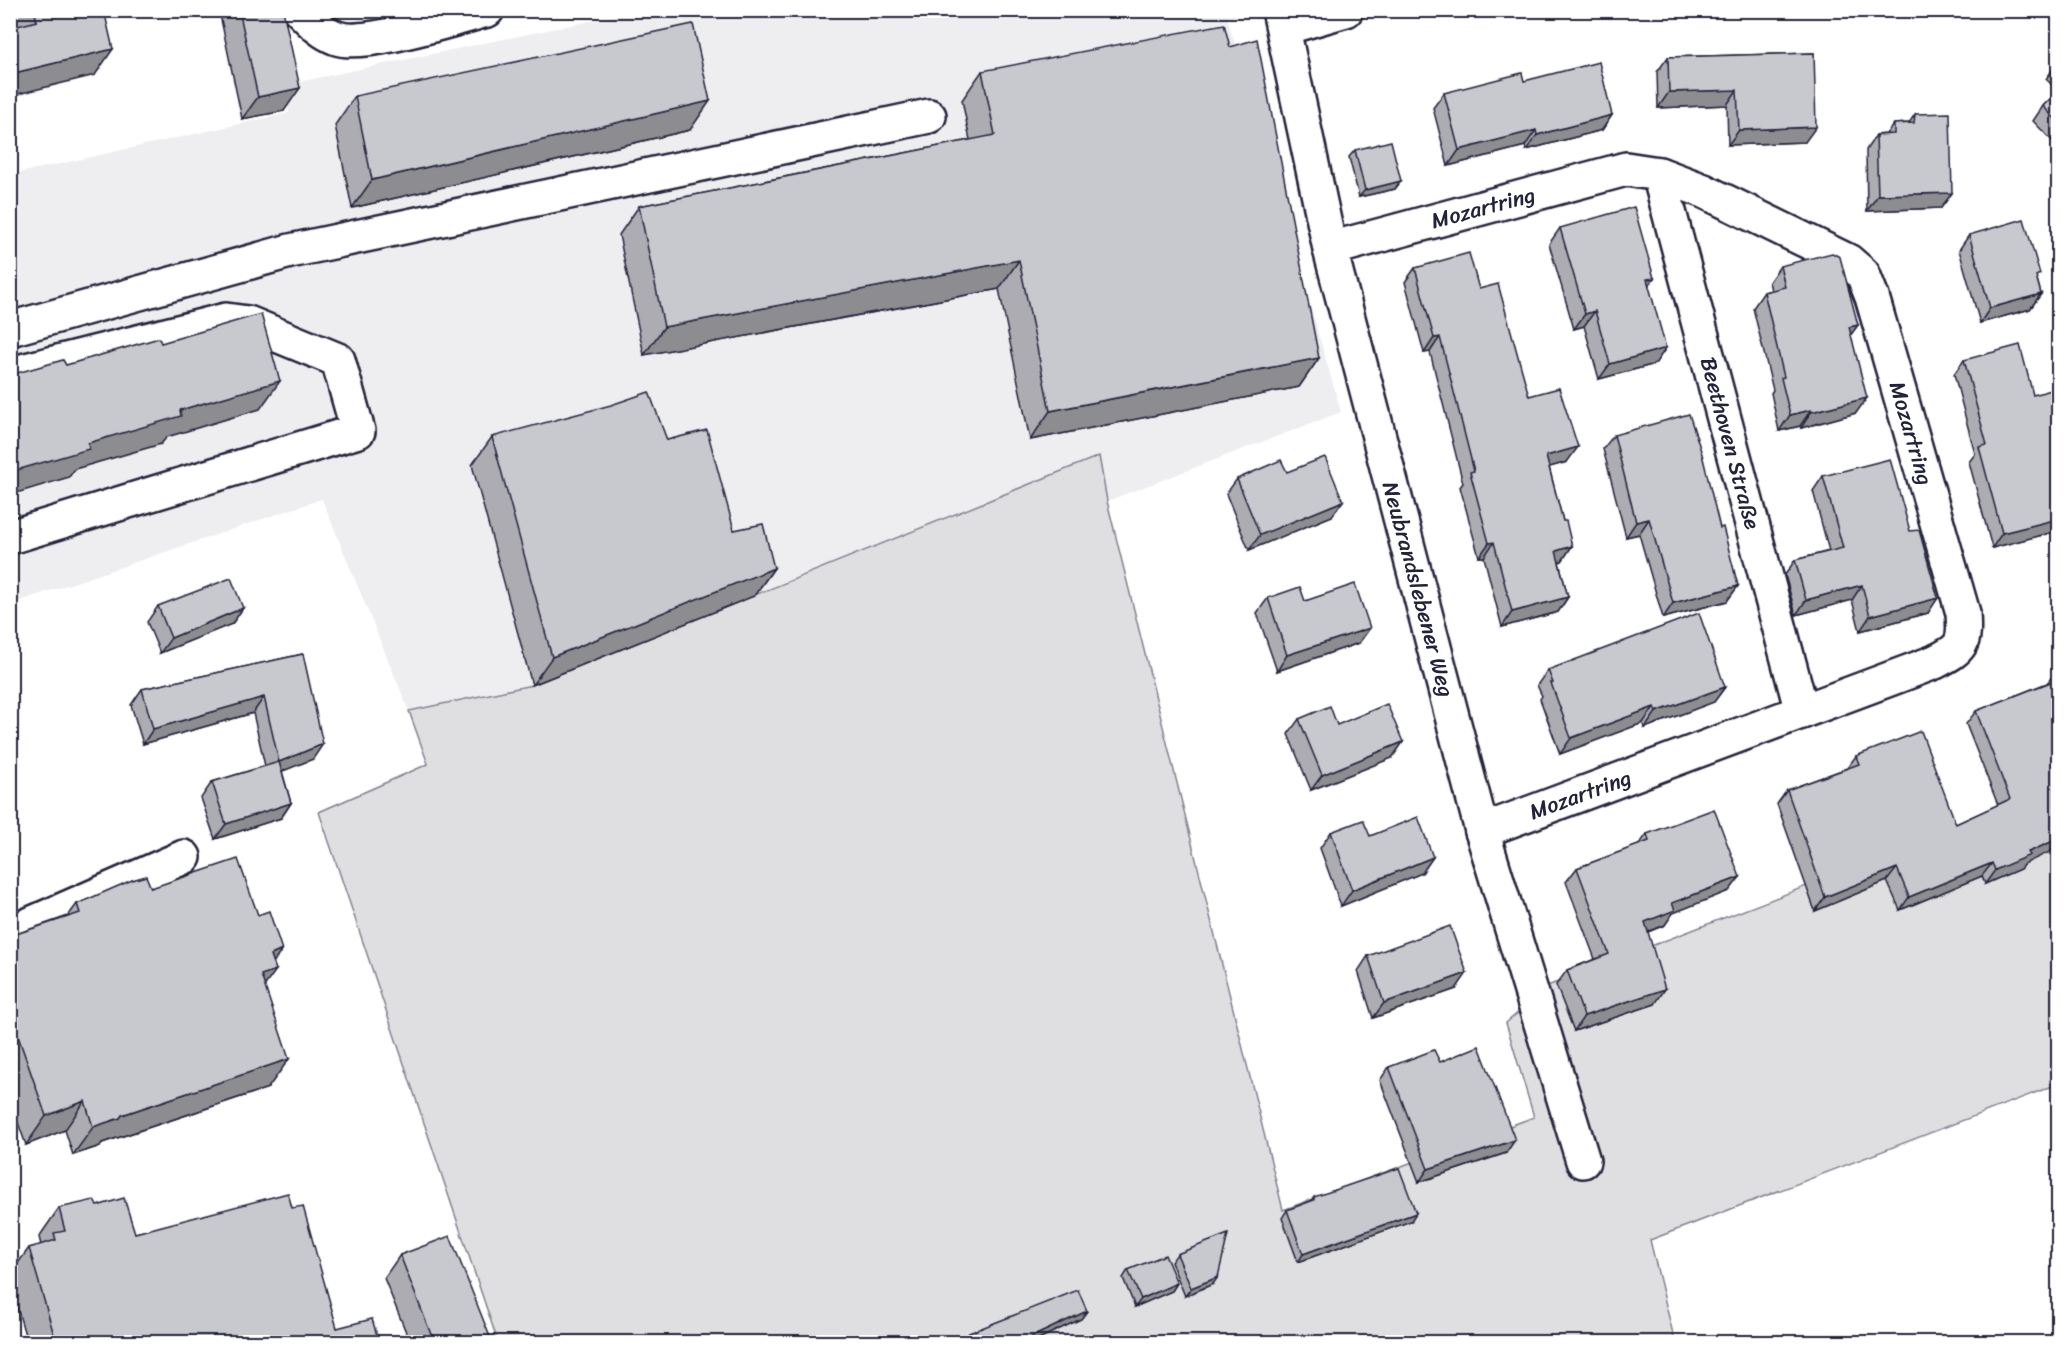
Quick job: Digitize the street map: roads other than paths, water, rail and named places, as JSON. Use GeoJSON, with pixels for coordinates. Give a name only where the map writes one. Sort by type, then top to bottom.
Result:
{"type":"FeatureCollection","features":[{"type":"Feature","properties":{"kind":"street"},"geometry":{"type":"LineString","coordinates":[[300,10],[318,28],[339,39],[369,40],[487,10]]}},
{"type":"Feature","properties":{"kind":"street"},"geometry":{"type":"LineString","coordinates":[[1282,19],[1346,10]]}},
{"type":"Feature","properties":{"kind":"street","name":"Neubrandslebener Weg"},"geometry":{"type":"LineString","coordinates":[[1282,19],[1330,249],[1482,831],[1583,1161]]}},
{"type":"Feature","properties":{"kind":"street"},"geometry":{"type":"LineString","coordinates":[[10,329],[290,251],[928,116]]}},
{"type":"Feature","properties":{"kind":"street","name":"Mozartring"},"geometry":{"type":"LineString","coordinates":[[1330,249],[1626,169],[1659,174],[1704,191],[1848,261],[1863,274],[1872,297],[1963,613],[1964,637],[1955,652],[1935,662],[1482,831]]}},
{"type":"Feature","properties":{"kind":"street","name":"Beethoven Straße"},"geometry":{"type":"LineString","coordinates":[[1659,174],[1802,712]]}},
{"type":"Feature","properties":{"kind":"street"},"geometry":{"type":"LineString","coordinates":[[10,374],[226,320],[248,323],[338,360],[358,431],[10,537]]}},
{"type":"Feature","properties":{"kind":"street"},"geometry":{"type":"LineString","coordinates":[[10,933],[184,857]]}}]}
